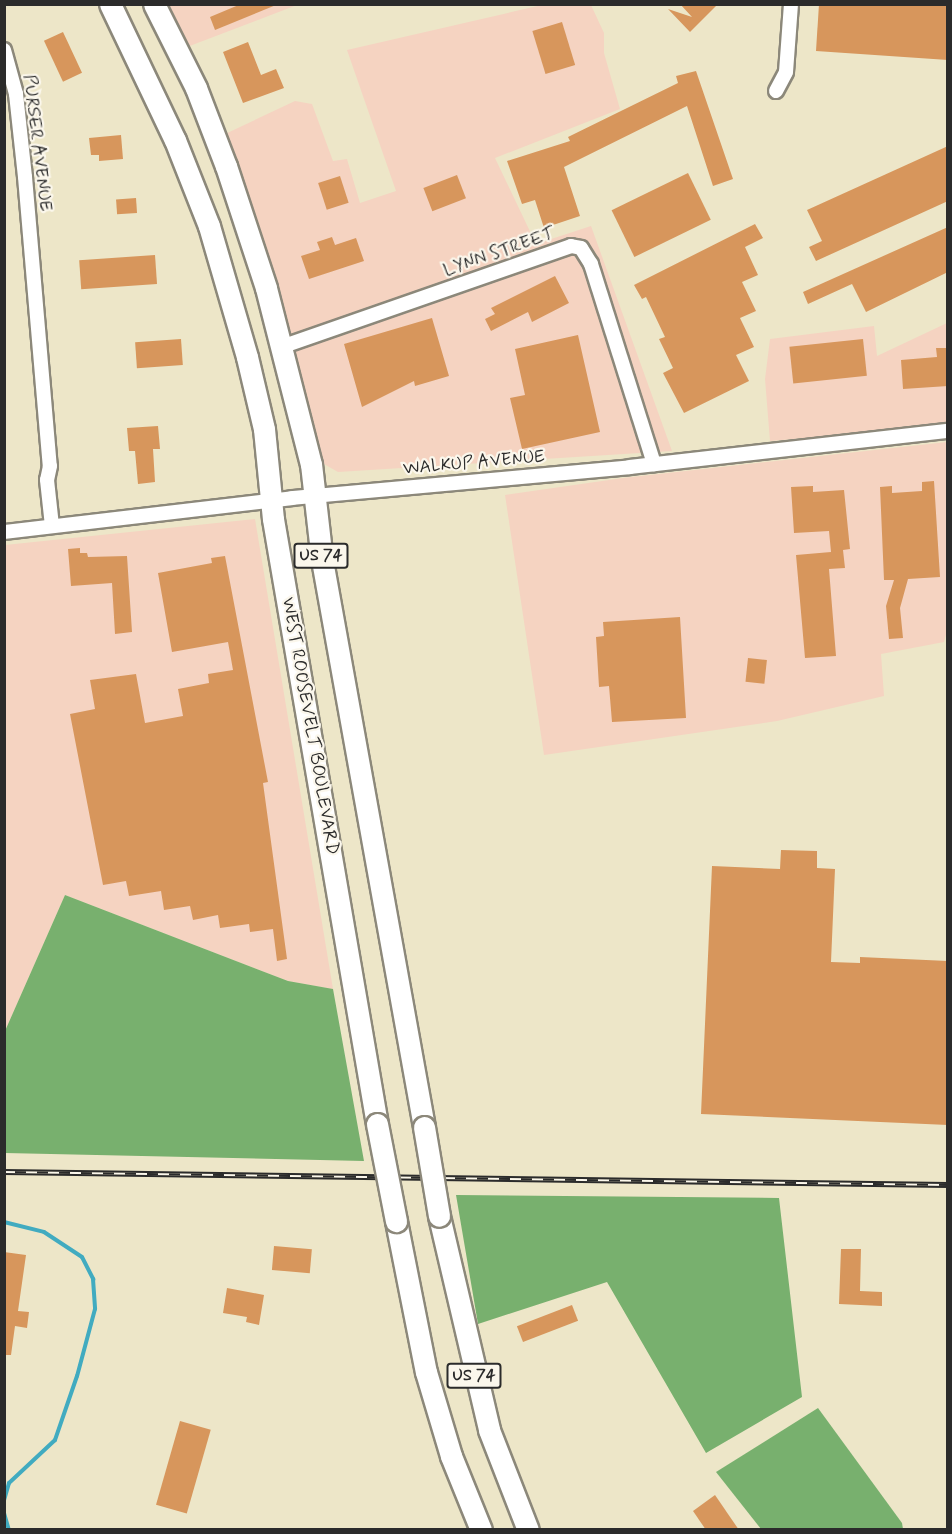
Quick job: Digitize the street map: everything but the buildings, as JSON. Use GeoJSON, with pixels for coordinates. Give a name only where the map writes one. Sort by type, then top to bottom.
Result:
{"type":"FeatureCollection","features":[{"type":"Feature","properties":{"kind":"highway","name":"WEST ROOSEVELT BOULEVARD"},"geometry":{"type":"LineString","coordinates":[[110,4],[175,140],[209,226],[236,310],[264,429],[271,501],[377,1124],[426,1372],[451,1456],[481,1530]]}},
{"type":"Feature","properties":{"kind":"highway","name":"US 74"},"geometry":{"type":"LineString","coordinates":[[154,4],[196,88],[226,166],[266,288],[311,464],[322,560],[439,1216],[489,1430],[528,1530]]}},
{"type":"Feature","properties":{"kind":"street"},"geometry":{"type":"LineString","coordinates":[[776,91],[786,72],[791,4]]}},
{"type":"Feature","properties":{"kind":"street","name":"PURSER AVENUE"},"geometry":{"type":"LineString","coordinates":[[4,50],[16,94],[26,177],[50,466],[47,480],[52,526]]}},
{"type":"Feature","properties":{"kind":"street","name":"LYNN STREET"},"geometry":{"type":"LineString","coordinates":[[281,347],[571,246],[581,248],[591,264],[654,464]]}},
{"type":"Feature","properties":{"kind":"street","name":"WALKUP AVENUE"},"geometry":{"type":"LineString","coordinates":[[4,532],[314,496],[654,464],[948,431]]}},
{"type":"Feature","properties":{"kind":"shaded area"},"geometry":{"type":"Polygon","coordinates":[[[168,5],[297,5],[187,47],[168,5]]]}},
{"type":"Feature","properties":{"kind":"shaded area"},"geometry":{"type":"Polygon","coordinates":[[[542,5],[591,5],[604,33],[604,53],[620,109],[495,158],[536,244],[591,226],[672,451],[338,472],[317,460],[297,366],[223,135],[295,101],[312,104],[333,161],[347,159],[360,203],[396,191],[347,50],[542,5]]]}},
{"type":"Feature","properties":{"kind":"shaded area"},"geometry":{"type":"Polygon","coordinates":[[[947,323],[947,426],[770,441],[765,379],[770,339],[874,326],[877,356],[947,323]]]}},
{"type":"Feature","properties":{"kind":"shaded area"},"geometry":{"type":"Polygon","coordinates":[[[947,442],[948,627],[944,642],[881,654],[884,696],[777,721],[544,755],[505,495],[623,478],[947,442]]]}},
{"type":"Feature","properties":{"kind":"shaded area"},"geometry":{"type":"Polygon","coordinates":[[[255,519],[333,989],[288,981],[65,895],[5,1031],[5,545],[255,519]]]}},
{"type":"Feature","properties":{"kind":"green space"},"geometry":{"type":"Polygon","coordinates":[[[65,895],[288,981],[333,989],[364,1161],[5,1153],[5,1031],[65,895]]]}},
{"type":"Feature","properties":{"kind":"green space"},"geometry":{"type":"Polygon","coordinates":[[[456,1195],[779,1198],[802,1397],[706,1453],[607,1282],[478,1324],[456,1195]]]}},
{"type":"Feature","properties":{"kind":"green space"},"geometry":{"type":"Polygon","coordinates":[[[818,1408],[902,1523],[903,1529],[761,1529],[716,1472],[818,1408]]]}},
{"type":"Feature","properties":{"kind":"waterway"},"geometry":{"type":"LineString","coordinates":[[4,1222],[44,1232],[82,1257],[93,1279],[95,1309],[77,1376],[55,1440],[9,1483],[4,1500]]}},
{"type":"Feature","properties":{"kind":"waterway"},"geometry":{"type":"LineString","coordinates":[[4,1513],[9,1530]]}},
{"type":"Feature","properties":{"kind":"railway"},"geometry":{"type":"LineString","coordinates":[[4,1172],[948,1185]]}}]}
